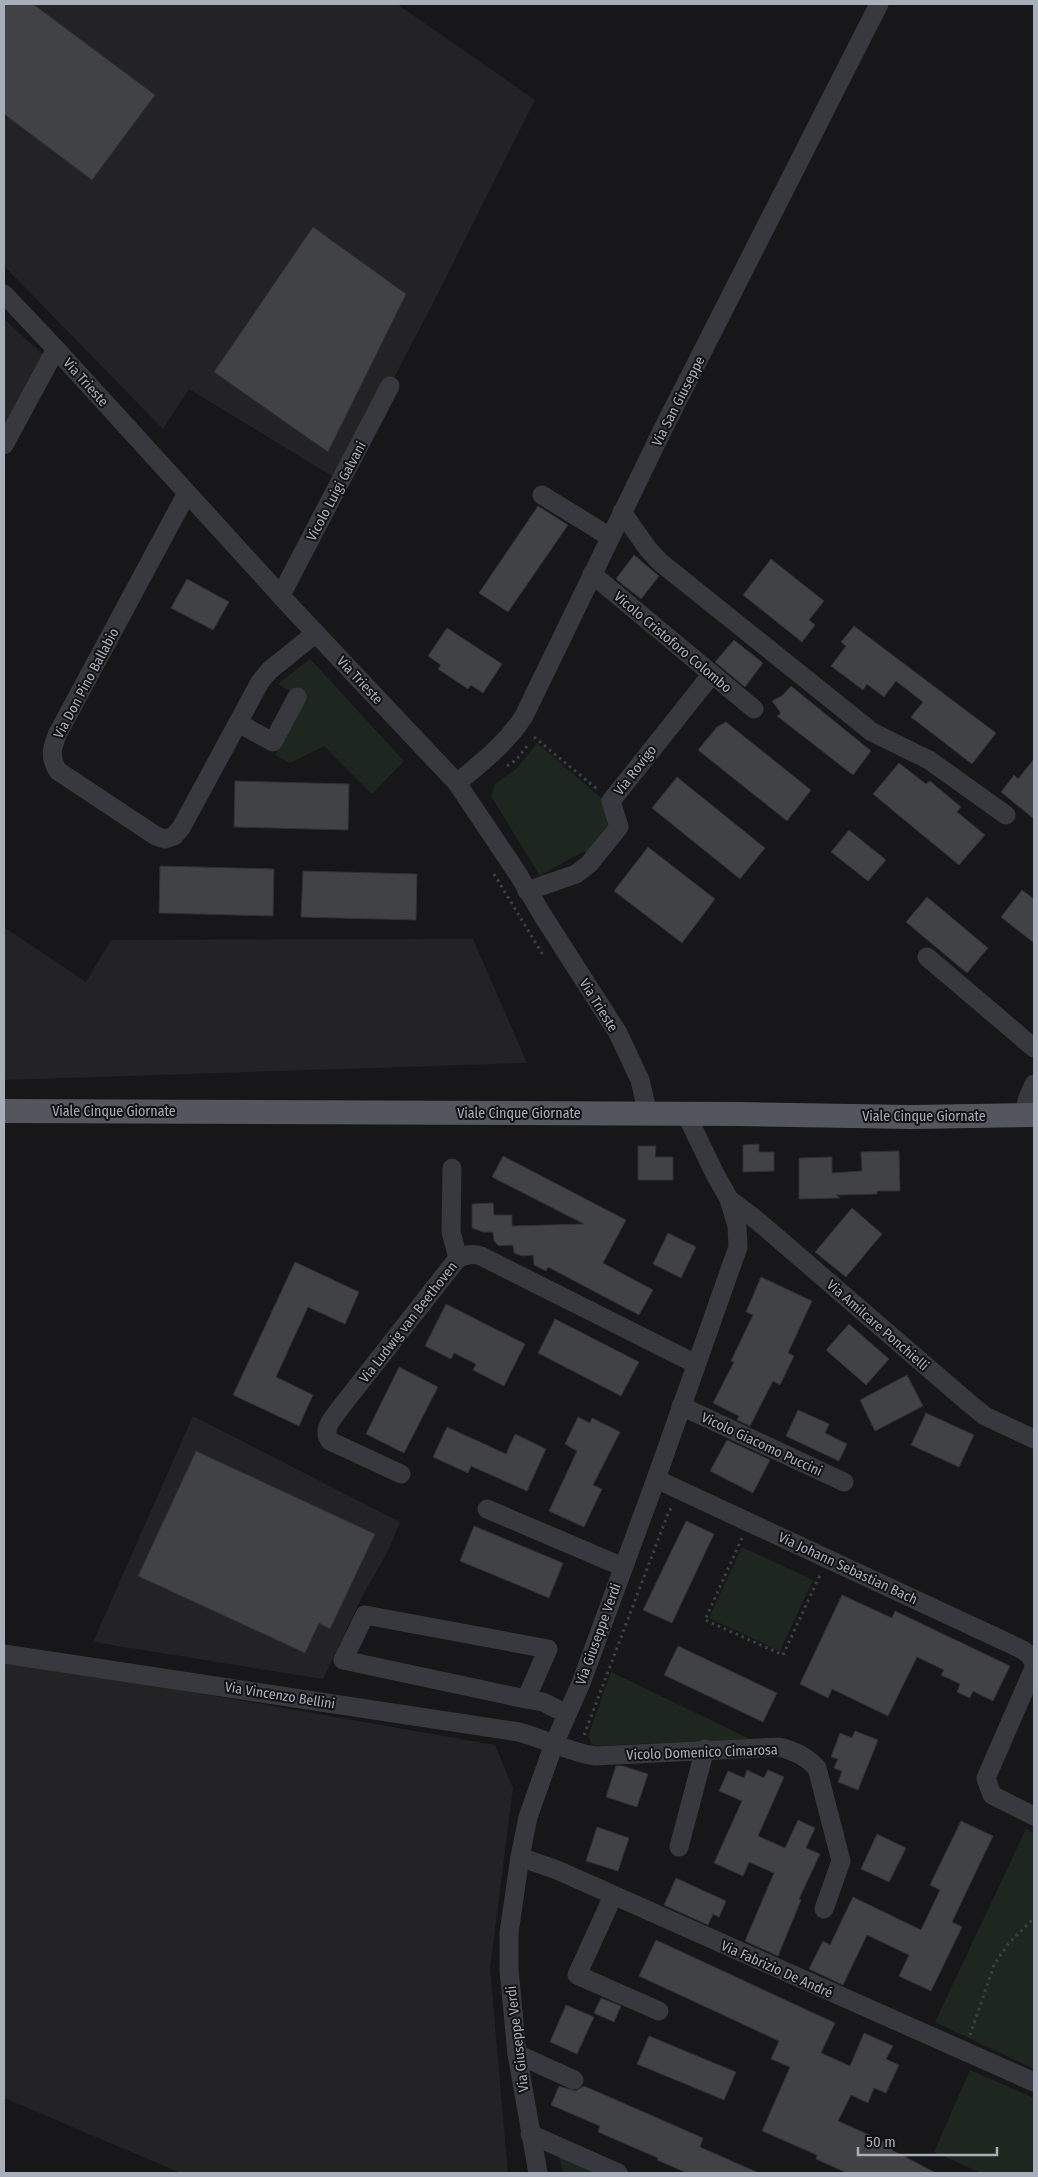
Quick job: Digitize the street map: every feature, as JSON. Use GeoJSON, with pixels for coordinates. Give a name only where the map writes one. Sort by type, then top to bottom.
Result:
{"type":"FeatureCollection","features":[{"type":"Feature","properties":{"kind":"main road","name":"Viale Cinque Giornate"},"geometry":{"type":"LineString","coordinates":[[4,1111],[686,1114],[910,1117],[1030,1115]]}},
{"type":"Feature","properties":{"kind":"street","name":"Via San Giuseppe"},"geometry":{"type":"LineString","coordinates":[[457,783],[496,751],[519,725],[537,692],[622,512],[879,4]]}},
{"type":"Feature","properties":{"kind":"street","name":"Via Trieste"},"geometry":{"type":"LineString","coordinates":[[4,294],[457,783],[518,874],[618,1033],[640,1080],[648,1114]]}},
{"type":"Feature","properties":{"kind":"street"},"geometry":{"type":"LineString","coordinates":[[4,445],[56,349]]}},
{"type":"Feature","properties":{"kind":"street","name":"Vicolo Luigi Galvani"},"geometry":{"type":"LineString","coordinates":[[281,595],[390,386]]}},
{"type":"Feature","properties":{"kind":"street","name":"Via Don Pino Ballabio"},"geometry":{"type":"LineString","coordinates":[[188,492],[58,733],[52,751],[52,758],[58,770],[156,836],[165,839],[174,836],[182,828],[260,682],[270,670],[316,633]]}},
{"type":"Feature","properties":{"kind":"street"},"geometry":{"type":"LineString","coordinates":[[542,495],[610,537]]}},
{"type":"Feature","properties":{"kind":"street"},"geometry":{"type":"LineString","coordinates":[[622,512],[654,555],[718,609],[872,732],[929,760],[1006,815]]}},
{"type":"Feature","properties":{"kind":"street","name":"Vicolo Cristoforo Colombo"},"geometry":{"type":"LineString","coordinates":[[592,574],[754,709]]}},
{"type":"Feature","properties":{"kind":"street","name":"Via Rovigo"},"geometry":{"type":"LineString","coordinates":[[527,891],[576,874],[589,864],[619,827],[611,801],[712,674]]}},
{"type":"Feature","properties":{"kind":"street"},"geometry":{"type":"LineString","coordinates":[[238,723],[273,742],[297,698]]}},
{"type":"Feature","properties":{"kind":"street"},"geometry":{"type":"LineString","coordinates":[[928,957],[1034,1048]]}},
{"type":"Feature","properties":{"kind":"street"},"geometry":{"type":"LineString","coordinates":[[1030,1115],[1027,1100],[1034,1084]]}},
{"type":"Feature","properties":{"kind":"street","name":"Via Giuseppe Verdi"},"geometry":{"type":"LineString","coordinates":[[538,2173],[517,2054],[509,1970],[509,1933],[528,1816],[656,1479],[738,1247],[737,1226],[729,1199],[686,1114]]}},
{"type":"Feature","properties":{"kind":"street"},"geometry":{"type":"LineString","coordinates":[[452,1168],[452,1232],[458,1258]]}},
{"type":"Feature","properties":{"kind":"street","name":"Via Amilcare Ponchielli"},"geometry":{"type":"LineString","coordinates":[[729,1199],[985,1416],[1034,1439]]}},
{"type":"Feature","properties":{"kind":"street","name":"Via Ludwig van Beethoven"},"geometry":{"type":"LineString","coordinates":[[401,1474],[330,1441],[326,1436],[326,1431],[336,1414],[458,1258],[473,1254],[481,1256],[696,1364]]}},
{"type":"Feature","properties":{"kind":"street","name":"Vicolo Giacomo Puccini"},"geometry":{"type":"LineString","coordinates":[[681,1406],[844,1482]]}},
{"type":"Feature","properties":{"kind":"street","name":"Via Johann Sebastian Bach"},"geometry":{"type":"LineString","coordinates":[[656,1479],[1021,1649],[1030,1656],[1034,1663]]}},
{"type":"Feature","properties":{"kind":"street"},"geometry":{"type":"LineString","coordinates":[[487,1509],[623,1567]]}},
{"type":"Feature","properties":{"kind":"street"},"geometry":{"type":"LineString","coordinates":[[526,1699],[548,1649],[365,1615],[344,1660],[526,1699],[543,1702],[567,1714]]}},
{"type":"Feature","properties":{"kind":"street","name":"Via Vincenzo Bellini"},"geometry":{"type":"LineString","coordinates":[[4,1654],[519,1732],[554,1744]]}},
{"type":"Feature","properties":{"kind":"street"},"geometry":{"type":"LineString","coordinates":[[1034,1668],[986,1778],[992,1795],[1034,1816]]}},
{"type":"Feature","properties":{"kind":"street","name":"Vicolo Domenico Cimarosa"},"geometry":{"type":"LineString","coordinates":[[554,1744],[576,1753],[595,1756],[705,1749],[779,1747],[808,1759],[817,1768],[841,1861],[824,1909]]}},
{"type":"Feature","properties":{"kind":"street"},"geometry":{"type":"LineString","coordinates":[[679,1847],[705,1749]]}},
{"type":"Feature","properties":{"kind":"street","name":"Via Fabrizio De André"},"geometry":{"type":"LineString","coordinates":[[520,1857],[557,1870],[1034,2082]]}},
{"type":"Feature","properties":{"kind":"street"},"geometry":{"type":"LineString","coordinates":[[613,1896],[577,1975],[659,2011]]}},
{"type":"Feature","properties":{"kind":"street"},"geometry":{"type":"LineString","coordinates":[[517,2054],[574,2080]]}},
{"type":"Feature","properties":{"kind":"street"},"geometry":{"type":"LineString","coordinates":[[530,2134],[618,2173]]}},
{"type":"Feature","properties":{"kind":"path"},"geometry":{"type":"LineString","coordinates":[[503,770],[516,760],[539,729]]}},
{"type":"Feature","properties":{"kind":"path"},"geometry":{"type":"LineString","coordinates":[[534,736],[611,801]]}},
{"type":"Feature","properties":{"kind":"path"},"geometry":{"type":"LineString","coordinates":[[491,870],[543,955]]}},
{"type":"Feature","properties":{"kind":"path"},"geometry":{"type":"LineString","coordinates":[[595,1756],[583,1742],[584,1733],[669,1511],[675,1503],[684,1503],[694,1508],[701,1500]]}},
{"type":"Feature","properties":{"kind":"path"},"geometry":{"type":"LineString","coordinates":[[749,1522],[705,1620],[783,1656],[827,1559]]}},
{"type":"Feature","properties":{"kind":"path"},"geometry":{"type":"LineString","coordinates":[[960,2050],[969,2038],[994,1965],[1008,1944],[1034,1918]]}},
{"type":"Feature","properties":{"kind":"shaded area"},"geometry":{"type":"Polygon","coordinates":[[[4,4],[397,4],[535,100],[431,307],[340,481],[189,389],[163,429],[4,266],[4,4]]]}},
{"type":"Feature","properties":{"kind":"shaded area"},"geometry":{"type":"Polygon","coordinates":[[[4,319],[52,363],[4,452],[4,319]]]}},
{"type":"Feature","properties":{"kind":"shaded area"},"geometry":{"type":"Polygon","coordinates":[[[310,659],[404,761],[372,794],[324,746],[290,763],[275,755],[305,699],[278,684],[310,659]]]}},
{"type":"Feature","properties":{"kind":"shaded area"},"geometry":{"type":"Polygon","coordinates":[[[537,743],[606,802],[614,826],[592,853],[582,852],[540,876],[491,796],[495,784],[516,769],[537,743]]]}},
{"type":"Feature","properties":{"kind":"shaded area"},"geometry":{"type":"Polygon","coordinates":[[[4,927],[86,982],[111,940],[473,939],[527,1063],[4,1080],[4,927]]]}},
{"type":"Feature","properties":{"kind":"shaded area"},"geometry":{"type":"Polygon","coordinates":[[[193,1416],[400,1522],[388,1551],[363,1595],[323,1679],[93,1642],[193,1416]]]}},
{"type":"Feature","properties":{"kind":"shaded area"},"geometry":{"type":"Polygon","coordinates":[[[742,1547],[813,1580],[780,1651],[709,1618],[742,1547]]]}},
{"type":"Feature","properties":{"kind":"shaded area"},"geometry":{"type":"Polygon","coordinates":[[[4,1659],[495,1745],[513,1788],[490,1968],[508,2173],[181,2173],[4,2098],[4,1659]]]}},
{"type":"Feature","properties":{"kind":"shaded area"},"geometry":{"type":"Polygon","coordinates":[[[611,1672],[750,1739],[593,1746],[588,1736],[611,1672]]]}},
{"type":"Feature","properties":{"kind":"shaded area"},"geometry":{"type":"Polygon","coordinates":[[[1026,1829],[1034,1833],[1034,2069],[935,2022],[1026,1829]]]}},
{"type":"Feature","properties":{"kind":"shaded area"},"geometry":{"type":"Polygon","coordinates":[[[970,2070],[1034,2098],[1034,2173],[981,2173],[934,2152],[970,2070]]]}},
{"type":"Feature","properties":{"kind":"shaded area"},"geometry":{"type":"Polygon","coordinates":[[[559,2156],[598,2173],[563,2173],[559,2156]]]}},
{"type":"Feature","properties":{"kind":"building"},"geometry":{"type":"Polygon","coordinates":[[[4,4],[33,4],[155,95],[92,180],[4,114],[4,4]]]}},
{"type":"Feature","properties":{"kind":"building"},"geometry":{"type":"Polygon","coordinates":[[[313,227],[406,294],[328,452],[214,372],[313,227]]]}},
{"type":"Feature","properties":{"kind":"building"},"geometry":{"type":"Polygon","coordinates":[[[538,506],[568,525],[508,612],[479,593],[538,506]]]}},
{"type":"Feature","properties":{"kind":"building"},"geometry":{"type":"Polygon","coordinates":[[[634,555],[659,576],[641,599],[616,579],[634,555]]]}},
{"type":"Feature","properties":{"kind":"building"},"geometry":{"type":"Polygon","coordinates":[[[771,559],[824,601],[809,620],[815,625],[802,642],[743,595],[771,559]]]}},
{"type":"Feature","properties":{"kind":"building"},"geometry":{"type":"Polygon","coordinates":[[[187,579],[229,602],[213,630],[171,608],[187,579]]]}},
{"type":"Feature","properties":{"kind":"building"},"geometry":{"type":"Polygon","coordinates":[[[854,626],[996,733],[972,764],[911,717],[923,702],[896,681],[884,697],[867,684],[863,690],[831,666],[846,646],[841,642],[854,626]]]}},
{"type":"Feature","properties":{"kind":"building"},"geometry":{"type":"Polygon","coordinates":[[[447,628],[502,664],[483,693],[471,685],[468,689],[438,669],[441,665],[428,656],[447,628]]]}},
{"type":"Feature","properties":{"kind":"building"},"geometry":{"type":"Polygon","coordinates":[[[734,640],[763,663],[745,687],[715,662],[734,640]]]}},
{"type":"Feature","properties":{"kind":"building"},"geometry":{"type":"Polygon","coordinates":[[[791,686],[871,751],[853,775],[777,716],[781,713],[772,701],[783,695],[791,686]]]}},
{"type":"Feature","properties":{"kind":"building"},"geometry":{"type":"Polygon","coordinates":[[[726,722],[811,790],[787,821],[698,750],[717,727],[726,722]]]}},
{"type":"Feature","properties":{"kind":"building"},"geometry":{"type":"Polygon","coordinates":[[[1034,759],[1034,819],[1001,792],[1014,775],[1018,779],[1034,759]]]}},
{"type":"Feature","properties":{"kind":"building"},"geometry":{"type":"Polygon","coordinates":[[[899,763],[926,784],[930,781],[961,807],[957,812],[985,835],[959,865],[873,794],[899,763]]]}},
{"type":"Feature","properties":{"kind":"building"},"geometry":{"type":"Polygon","coordinates":[[[677,777],[765,848],[740,879],[652,808],[677,777]]]}},
{"type":"Feature","properties":{"kind":"building"},"geometry":{"type":"Polygon","coordinates":[[[235,781],[349,784],[348,830],[234,827],[235,781]]]}},
{"type":"Feature","properties":{"kind":"building"},"geometry":{"type":"Polygon","coordinates":[[[849,830],[886,860],[868,881],[831,852],[849,830]]]}},
{"type":"Feature","properties":{"kind":"building"},"geometry":{"type":"Polygon","coordinates":[[[648,847],[715,899],[682,943],[614,891],[648,847]]]}},
{"type":"Feature","properties":{"kind":"building"},"geometry":{"type":"Polygon","coordinates":[[[160,866],[274,869],[273,916],[159,913],[160,866]]]}},
{"type":"Feature","properties":{"kind":"building"},"geometry":{"type":"Polygon","coordinates":[[[303,871],[417,874],[416,920],[301,917],[303,871]]]}},
{"type":"Feature","properties":{"kind":"building"},"geometry":{"type":"Polygon","coordinates":[[[1022,890],[1034,899],[1034,943],[1001,917],[1022,890]]]}},
{"type":"Feature","properties":{"kind":"building"},"geometry":{"type":"Polygon","coordinates":[[[927,897],[988,948],[967,973],[906,922],[927,897]]]}},
{"type":"Feature","properties":{"kind":"building"},"geometry":{"type":"Polygon","coordinates":[[[759,1144],[759,1152],[774,1152],[774,1171],[743,1172],[743,1145],[759,1144]]]}},
{"type":"Feature","properties":{"kind":"building"},"geometry":{"type":"Polygon","coordinates":[[[638,1146],[656,1146],[655,1157],[673,1157],[673,1180],[638,1180],[638,1146]]]}},
{"type":"Feature","properties":{"kind":"building"},"geometry":{"type":"Polygon","coordinates":[[[899,1151],[900,1191],[877,1191],[877,1194],[836,1195],[840,1198],[799,1199],[799,1158],[832,1157],[832,1173],[862,1171],[861,1152],[899,1151]]]}},
{"type":"Feature","properties":{"kind":"building"},"geometry":{"type":"Polygon","coordinates":[[[503,1156],[626,1220],[603,1263],[653,1290],[639,1315],[548,1267],[546,1271],[534,1265],[533,1255],[522,1256],[514,1253],[513,1245],[499,1246],[494,1241],[493,1232],[483,1232],[472,1228],[472,1204],[493,1203],[494,1215],[512,1215],[512,1226],[584,1224],[492,1177],[503,1156]]]}},
{"type":"Feature","properties":{"kind":"building"},"geometry":{"type":"Polygon","coordinates":[[[852,1208],[882,1234],[846,1277],[815,1252],[852,1208]]]}},
{"type":"Feature","properties":{"kind":"building"},"geometry":{"type":"Polygon","coordinates":[[[668,1233],[696,1247],[681,1278],[653,1264],[668,1233]]]}},
{"type":"Feature","properties":{"kind":"building"},"geometry":{"type":"Polygon","coordinates":[[[295,1262],[359,1292],[345,1324],[308,1307],[276,1377],[313,1395],[299,1426],[233,1395],[295,1262]]]}},
{"type":"Feature","properties":{"kind":"building"},"geometry":{"type":"Polygon","coordinates":[[[761,1277],[812,1301],[788,1353],[794,1356],[780,1385],[773,1381],[750,1426],[737,1420],[739,1416],[713,1403],[734,1362],[731,1361],[753,1315],[746,1312],[761,1277]]]}},
{"type":"Feature","properties":{"kind":"building"},"geometry":{"type":"Polygon","coordinates":[[[446,1304],[525,1344],[504,1386],[473,1370],[476,1364],[454,1353],[451,1359],[425,1346],[446,1304]]]}},
{"type":"Feature","properties":{"kind":"building"},"geometry":{"type":"Polygon","coordinates":[[[555,1319],[639,1362],[621,1396],[538,1353],[555,1319]]]}},
{"type":"Feature","properties":{"kind":"building"},"geometry":{"type":"Polygon","coordinates":[[[849,1324],[889,1359],[866,1385],[826,1350],[849,1324]]]}},
{"type":"Feature","properties":{"kind":"building"},"geometry":{"type":"Polygon","coordinates":[[[399,1367],[438,1387],[404,1453],[366,1434],[399,1367]]]}},
{"type":"Feature","properties":{"kind":"building"},"geometry":{"type":"Polygon","coordinates":[[[907,1375],[923,1406],[875,1431],[860,1400],[907,1375]]]}},
{"type":"Feature","properties":{"kind":"building"},"geometry":{"type":"Polygon","coordinates":[[[798,1410],[829,1424],[825,1433],[847,1444],[839,1461],[786,1436],[798,1410]]]}},
{"type":"Feature","properties":{"kind":"building"},"geometry":{"type":"Polygon","coordinates":[[[926,1413],[974,1435],[959,1467],[911,1445],[926,1413]]]}},
{"type":"Feature","properties":{"kind":"building"},"geometry":{"type":"Polygon","coordinates":[[[578,1417],[590,1423],[592,1418],[620,1432],[593,1485],[602,1489],[584,1527],[549,1511],[577,1451],[565,1444],[578,1417]]]}},
{"type":"Feature","properties":{"kind":"building"},"geometry":{"type":"Polygon","coordinates":[[[447,1427],[506,1454],[515,1434],[546,1449],[527,1491],[471,1466],[468,1473],[433,1457],[447,1427]]]}},
{"type":"Feature","properties":{"kind":"building"},"geometry":{"type":"Polygon","coordinates":[[[727,1440],[770,1460],[753,1493],[710,1471],[727,1440]]]}},
{"type":"Feature","properties":{"kind":"building"},"geometry":{"type":"Polygon","coordinates":[[[196,1451],[375,1534],[330,1629],[319,1623],[305,1653],[138,1576],[196,1451]]]}},
{"type":"Feature","properties":{"kind":"building"},"geometry":{"type":"Polygon","coordinates":[[[686,1521],[714,1534],[672,1623],[643,1610],[686,1521]]]}},
{"type":"Feature","properties":{"kind":"building"},"geometry":{"type":"Polygon","coordinates":[[[474,1526],[563,1563],[549,1598],[460,1561],[474,1526]]]}},
{"type":"Feature","properties":{"kind":"building"},"geometry":{"type":"Polygon","coordinates":[[[842,1595],[892,1618],[895,1611],[1010,1666],[993,1701],[973,1691],[970,1698],[957,1692],[960,1684],[941,1675],[944,1670],[917,1657],[888,1716],[832,1689],[828,1698],[800,1684],[842,1595]]]}},
{"type":"Feature","properties":{"kind":"building"},"geometry":{"type":"Polygon","coordinates":[[[678,1646],[777,1693],[763,1722],[664,1675],[678,1646]]]}},
{"type":"Feature","properties":{"kind":"building"},"geometry":{"type":"Polygon","coordinates":[[[855,1731],[878,1740],[858,1790],[838,1782],[842,1771],[834,1768],[838,1759],[831,1757],[840,1733],[852,1738],[855,1731]]]}},
{"type":"Feature","properties":{"kind":"building"},"geometry":{"type":"Polygon","coordinates":[[[616,1766],[623,1766],[648,1774],[637,1807],[606,1797],[616,1766]]]}},
{"type":"Feature","properties":{"kind":"building"},"geometry":{"type":"Polygon","coordinates":[[[747,1770],[764,1778],[768,1770],[784,1777],[758,1836],[785,1848],[798,1820],[815,1828],[806,1848],[820,1854],[799,1899],[801,1900],[778,1956],[745,1941],[774,1873],[749,1862],[743,1876],[714,1863],[742,1801],[719,1791],[728,1771],[744,1778],[747,1770]]]}},
{"type":"Feature","properties":{"kind":"building"},"geometry":{"type":"Polygon","coordinates":[[[961,1821],[993,1836],[952,1922],[962,1927],[931,1991],[899,1976],[909,1955],[867,1935],[843,1985],[809,1969],[823,1941],[830,1945],[853,1897],[921,1930],[940,1890],[930,1885],[961,1821]]]}},
{"type":"Feature","properties":{"kind":"building"},"geometry":{"type":"Polygon","coordinates":[[[597,1827],[629,1838],[618,1871],[586,1861],[597,1827]]]}},
{"type":"Feature","properties":{"kind":"building"},"geometry":{"type":"Polygon","coordinates":[[[877,1834],[906,1848],[889,1882],[861,1869],[877,1834]]]}},
{"type":"Feature","properties":{"kind":"building"},"geometry":{"type":"Polygon","coordinates":[[[676,1878],[726,1901],[719,1917],[713,1914],[708,1925],[664,1905],[676,1878]]]}},
{"type":"Feature","properties":{"kind":"building"},"geometry":{"type":"Polygon","coordinates":[[[656,1940],[835,2023],[821,2053],[850,2066],[864,2033],[893,2046],[886,2059],[899,2065],[886,2093],[874,2088],[868,2103],[851,2095],[838,2121],[894,2146],[892,2150],[936,2173],[847,2173],[816,2159],[817,2155],[762,2131],[790,2067],[771,2059],[779,2041],[639,1976],[656,1940]]]}},
{"type":"Feature","properties":{"kind":"building"},"geometry":{"type":"Polygon","coordinates":[[[601,1998],[621,2006],[614,2022],[594,2013],[601,1998]]]}},
{"type":"Feature","properties":{"kind":"building"},"geometry":{"type":"Polygon","coordinates":[[[566,2005],[594,2017],[577,2054],[550,2042],[566,2005]]]}},
{"type":"Feature","properties":{"kind":"building"},"geometry":{"type":"Polygon","coordinates":[[[649,2036],[736,2072],[724,2100],[637,2064],[649,2036]]]}},
{"type":"Feature","properties":{"kind":"building"},"geometry":{"type":"Polygon","coordinates":[[[559,2086],[575,2091],[584,2086],[598,2092],[703,2138],[700,2147],[759,2173],[687,2173],[657,2160],[658,2158],[598,2132],[600,2126],[551,2105],[559,2086]]]}}]}
